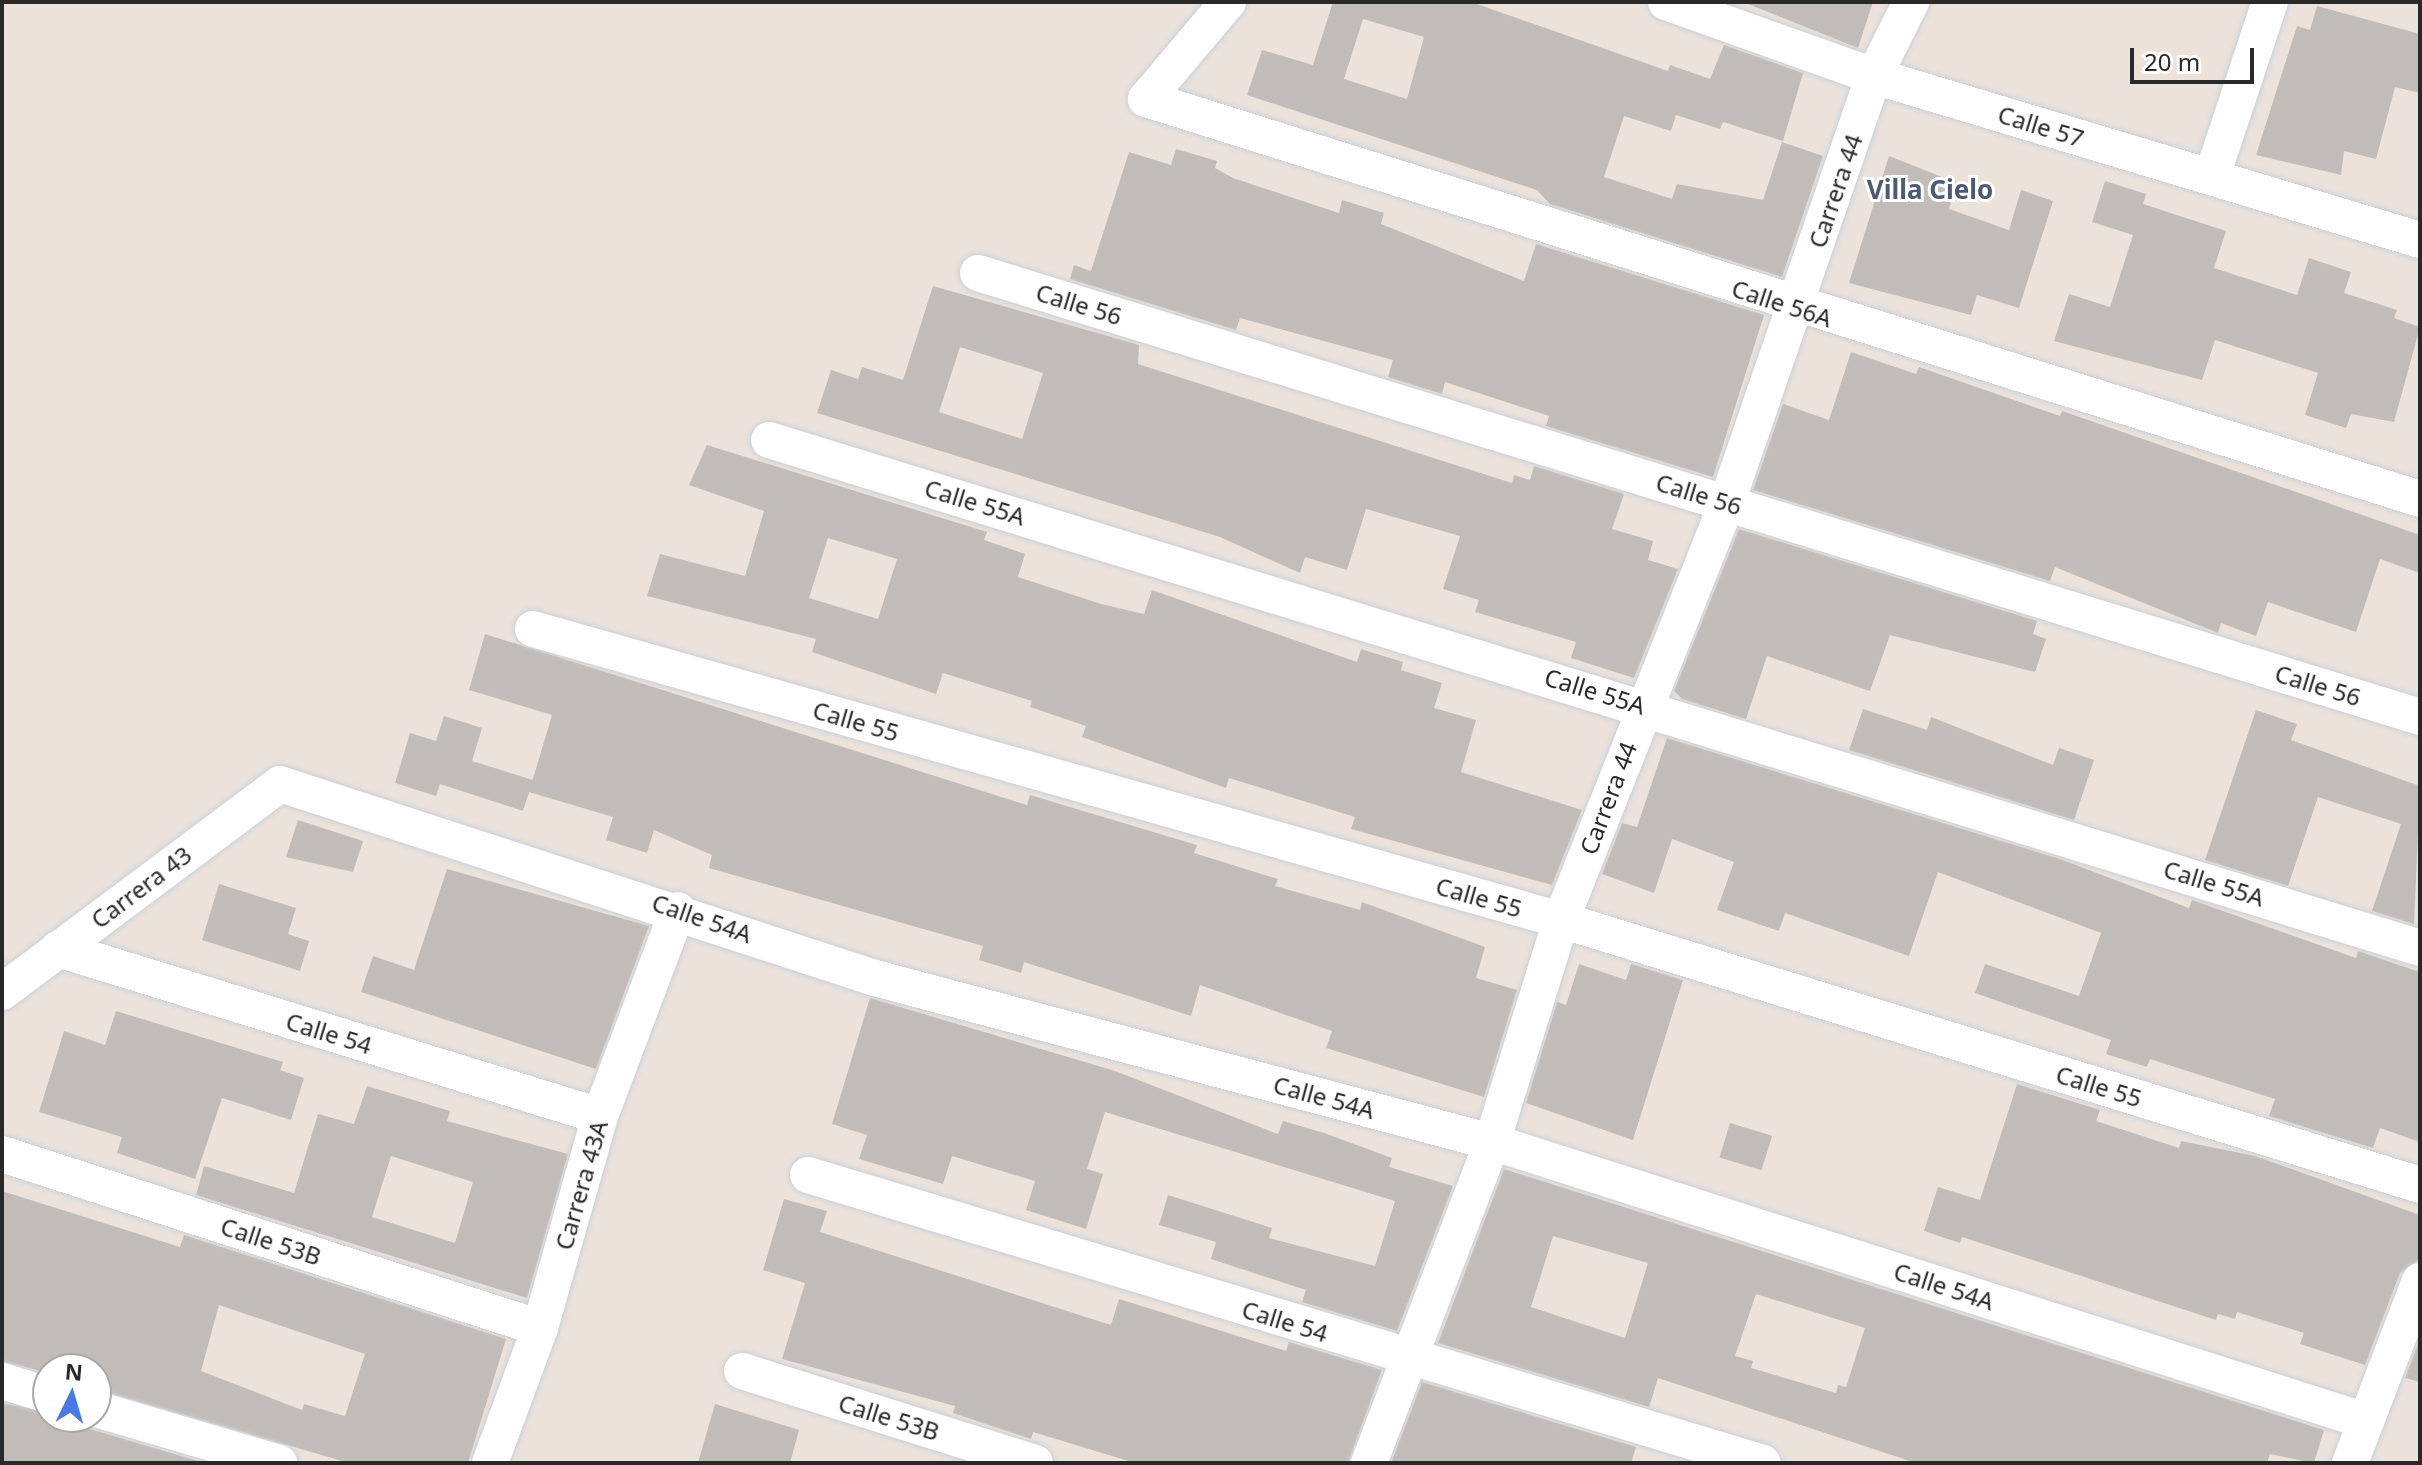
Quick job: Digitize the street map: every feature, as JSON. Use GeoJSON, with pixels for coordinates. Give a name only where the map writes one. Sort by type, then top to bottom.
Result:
{"type":"FeatureCollection","features":[{"type":"Feature","properties":{"kind":"street","name":"Calle 56A"},"geometry":{"type":"LineString","coordinates":[[1228,2],[1146,99],[1794,307],[2420,499]]}},
{"type":"Feature","properties":{"kind":"street","name":"Calle 57"},"geometry":{"type":"LineString","coordinates":[[1666,2],[1874,76],[2420,240]]}},
{"type":"Feature","properties":{"kind":"street","name":"Carrera 44"},"geometry":{"type":"LineString","coordinates":[[1369,1463],[1406,1358],[1492,1142],[1561,920],[1727,502],[1874,76],[1911,2]]}},
{"type":"Feature","properties":{"kind":"street"},"geometry":{"type":"LineString","coordinates":[[2212,176],[2270,2]]}},
{"type":"Feature","properties":{"kind":"street","name":"Calle 56"},"geometry":{"type":"LineString","coordinates":[[978,273],[2420,717]]}},
{"type":"Feature","properties":{"kind":"street","name":"Calle 55A"},"geometry":{"type":"LineString","coordinates":[[769,440],[1644,705],[2420,948]]}},
{"type":"Feature","properties":{"kind":"street","name":"Calle 55"},"geometry":{"type":"LineString","coordinates":[[533,629],[1561,920],[2420,1185]]}},
{"type":"Feature","properties":{"kind":"street","name":"Calle 54A"},"geometry":{"type":"LineString","coordinates":[[280,784],[678,910],[875,978],[1492,1142],[2366,1421]]}},
{"type":"Feature","properties":{"kind":"street","name":"Carrera 43"},"geometry":{"type":"LineString","coordinates":[[2,992],[280,784]]}},
{"type":"Feature","properties":{"kind":"street","name":"Carrera 43A"},"geometry":{"type":"LineString","coordinates":[[490,1463],[540,1328],[600,1116],[678,910]]}},
{"type":"Feature","properties":{"kind":"street","name":"Calle 54"},"geometry":{"type":"LineString","coordinates":[[58,949],[600,1116]]}},
{"type":"Feature","properties":{"kind":"street","name":"Calle 53B"},"geometry":{"type":"LineString","coordinates":[[2,1154],[540,1328]]}},
{"type":"Feature","properties":{"kind":"street","name":"Calle 54"},"geometry":{"type":"LineString","coordinates":[[808,1175],[1406,1358],[1763,1463]]}},
{"type":"Feature","properties":{"kind":"street"},"geometry":{"type":"LineString","coordinates":[[2350,1463],[2420,1281]]}},
{"type":"Feature","properties":{"kind":"street","name":"Calle 53B"},"geometry":{"type":"LineString","coordinates":[[742,1371],[1035,1463]]}},
{"type":"Feature","properties":{"kind":"street"},"geometry":{"type":"LineString","coordinates":[[2,1381],[32,1390]]}},
{"type":"Feature","properties":{"kind":"street"},"geometry":{"type":"LineString","coordinates":[[112,1414],[279,1463]]}},
{"type":"Feature","properties":{"kind":"building"},"geometry":{"type":"Polygon","coordinates":[[[1333,2],[1471,2],[1668,71],[1670,65],[1710,79],[1724,45],[1803,73],[1783,141],[1723,122],[1720,129],[1676,115],[1671,131],[1624,116],[1604,177],[1672,199],[1677,184],[1763,200],[1782,142],[1823,156],[1782,277],[1550,204],[1537,190],[1247,95],[1262,50],[1313,65],[1333,2]],[[1363,19],[1344,79],[1407,99],[1424,37],[1363,19]]]}},
{"type":"Feature","properties":{"kind":"building"},"geometry":{"type":"Polygon","coordinates":[[[1743,2],[1873,2],[1858,48],[1743,2]]]}},
{"type":"Feature","properties":{"kind":"building"},"geometry":{"type":"Polygon","coordinates":[[[2317,6],[2420,34],[2420,93],[2395,87],[2376,159],[2344,151],[2341,175],[2256,155],[2297,26],[2310,30],[2317,6]]]}},
{"type":"Feature","properties":{"kind":"building"},"geometry":{"type":"Polygon","coordinates":[[[1176,149],[1217,161],[1215,168],[1233,178],[1339,213],[1342,200],[1384,213],[1381,224],[1524,281],[1536,244],[1764,315],[1713,477],[1546,426],[1549,416],[1445,382],[1442,394],[1388,377],[1393,360],[1240,318],[1236,330],[1070,279],[1074,265],[1091,271],[1129,152],[1171,165],[1176,149]]]}},
{"type":"Feature","properties":{"kind":"building"},"geometry":{"type":"Polygon","coordinates":[[[1889,156],[1957,183],[1949,209],[2009,230],[2021,190],[2053,201],[2019,308],[1977,295],[1971,315],[1849,283],[1889,156]]]}},
{"type":"Feature","properties":{"kind":"building"},"geometry":{"type":"Polygon","coordinates":[[[2105,181],[2146,194],[2143,204],[2226,231],[2214,268],[2297,295],[2309,258],[2351,272],[2344,293],[2397,310],[2394,318],[2420,327],[2394,422],[2351,414],[2346,428],[2305,415],[2318,373],[2215,340],[2202,380],[2054,341],[2069,294],[2110,307],[2133,235],[2092,222],[2105,181]]]}},
{"type":"Feature","properties":{"kind":"building"},"geometry":{"type":"Polygon","coordinates":[[[933,286],[1139,345],[1138,364],[1512,483],[1514,475],[1530,480],[1534,466],[1624,494],[1612,529],[1653,541],[1648,560],[1678,569],[1634,678],[1571,658],[1576,642],[1475,612],[1479,600],[1443,589],[1460,536],[1366,509],[1347,570],[1305,557],[1300,573],[1220,537],[817,413],[831,370],[858,379],[862,367],[903,380],[933,286]],[[960,347],[939,412],[1022,439],[1043,373],[960,347]]]}},
{"type":"Feature","properties":{"kind":"building"},"geometry":{"type":"Polygon","coordinates":[[[1851,352],[1916,374],[1919,367],[2060,416],[2062,411],[2420,535],[2420,573],[2380,559],[2356,632],[2268,602],[2256,636],[2221,623],[2218,633],[2055,567],[2050,581],[1753,490],[1783,404],[1829,420],[1851,352]]]}},
{"type":"Feature","properties":{"kind":"building"},"geometry":{"type":"Polygon","coordinates":[[[707,445],[987,532],[984,540],[1025,554],[1018,577],[1101,604],[1144,614],[1152,590],[1357,662],[1361,649],[1403,662],[1401,670],[1442,683],[1434,708],[1476,720],[1461,772],[1582,810],[1552,885],[1351,829],[1355,817],[1229,778],[1226,788],[1082,737],[1086,726],[1030,707],[1032,701],[943,673],[936,694],[812,652],[816,639],[647,596],[660,554],[745,576],[764,511],[689,485],[707,445]],[[828,538],[809,598],[878,619],[897,559],[828,538]]]}},
{"type":"Feature","properties":{"kind":"building"},"geometry":{"type":"Polygon","coordinates":[[[1739,529],[2037,621],[2033,634],[2046,639],[2035,672],[1890,635],[1870,691],[1767,656],[1746,719],[1682,699],[1674,691],[1739,529]]]}},
{"type":"Feature","properties":{"kind":"building"},"geometry":{"type":"Polygon","coordinates":[[[485,634],[1027,805],[1030,795],[1197,845],[1194,853],[1278,879],[1275,886],[1360,910],[1362,902],[1485,947],[1476,978],[1517,990],[1484,1097],[1326,1048],[1332,1031],[1200,985],[1191,1016],[1024,962],[1021,973],[979,960],[983,946],[709,868],[712,855],[654,830],[647,853],[606,840],[613,817],[529,792],[552,715],[469,690],[485,634]]]}},
{"type":"Feature","properties":{"kind":"building"},"geometry":{"type":"Polygon","coordinates":[[[1863,709],[1927,730],[1931,717],[2053,765],[2059,748],[2094,760],[2074,820],[1849,750],[1863,709]]]}},
{"type":"Feature","properties":{"kind":"building"},"geometry":{"type":"Polygon","coordinates":[[[2256,710],[2297,724],[2291,740],[2420,786],[2414,924],[2372,911],[2401,824],[2318,797],[2288,886],[2205,860],[2256,710]]]}},
{"type":"Feature","properties":{"kind":"building"},"geometry":{"type":"Polygon","coordinates":[[[444,716],[482,728],[472,761],[533,780],[523,811],[440,784],[436,796],[395,783],[410,733],[436,741],[444,716]]]}},
{"type":"Feature","properties":{"kind":"building"},"geometry":{"type":"Polygon","coordinates":[[[1667,738],[2060,859],[2189,908],[2192,900],[2356,958],[2358,951],[2420,972],[2420,1142],[2380,1128],[2373,1148],[2269,1116],[2275,1099],[2150,1059],[2147,1067],[2106,1054],[2111,1040],[1975,993],[1985,964],[2079,996],[2101,933],[1938,872],[1909,956],[1785,913],[1779,931],[1717,910],[1734,862],[1672,839],[1654,893],[1602,874],[1622,823],[1637,827],[1667,738]]]}},
{"type":"Feature","properties":{"kind":"building"},"geometry":{"type":"Polygon","coordinates":[[[298,820],[363,841],[353,872],[286,857],[298,820]]]}},
{"type":"Feature","properties":{"kind":"building"},"geometry":{"type":"Polygon","coordinates":[[[447,869],[649,926],[596,1069],[361,992],[373,956],[414,970],[447,869]]]}},
{"type":"Feature","properties":{"kind":"building"},"geometry":{"type":"Polygon","coordinates":[[[219,884],[296,908],[288,934],[309,941],[300,971],[202,940],[219,884]]]}},
{"type":"Feature","properties":{"kind":"building"},"geometry":{"type":"Polygon","coordinates":[[[1579,964],[1626,980],[1631,964],[1683,980],[1633,1140],[1526,1103],[1557,1002],[1566,1005],[1579,964]]]}},
{"type":"Feature","properties":{"kind":"building"},"geometry":{"type":"Polygon","coordinates":[[[870,998],[1115,1071],[1278,1134],[1283,1121],[1324,1133],[1392,1158],[1389,1167],[1453,1186],[1397,1331],[1302,1302],[1306,1290],[1211,1259],[1216,1242],[1159,1225],[1168,1195],[1272,1228],[1269,1238],[1375,1266],[1395,1201],[1105,1112],[1087,1169],[1103,1174],[1086,1229],[1026,1210],[1035,1181],[952,1156],[943,1184],[859,1159],[867,1135],[832,1124],[870,998]]]}},
{"type":"Feature","properties":{"kind":"building"},"geometry":{"type":"Polygon","coordinates":[[[116,1011],[283,1062],[280,1070],[304,1078],[291,1120],[222,1098],[195,1179],[117,1153],[122,1137],[39,1112],[64,1031],[105,1045],[116,1011]]]}},
{"type":"Feature","properties":{"kind":"building"},"geometry":{"type":"Polygon","coordinates":[[[2017,1084],[2100,1110],[2096,1121],[2179,1148],[2181,1141],[2255,1156],[2420,1215],[2418,1260],[2400,1273],[2365,1365],[2300,1344],[2304,1333],[2237,1312],[2235,1319],[2218,1314],[2216,1320],[1962,1237],[1960,1243],[1924,1231],[1938,1187],[1980,1200],[2017,1084]]]}},
{"type":"Feature","properties":{"kind":"building"},"geometry":{"type":"Polygon","coordinates":[[[367,1086],[450,1111],[447,1121],[568,1154],[527,1298],[196,1195],[204,1166],[294,1193],[318,1114],[354,1124],[367,1086]],[[391,1156],[372,1217],[455,1243],[473,1182],[391,1156]]]}},
{"type":"Feature","properties":{"kind":"building"},"geometry":{"type":"Polygon","coordinates":[[[1730,1123],[1772,1136],[1762,1170],[1719,1157],[1730,1123]]]}},
{"type":"Feature","properties":{"kind":"building"},"geometry":{"type":"Polygon","coordinates":[[[1504,1169],[2324,1430],[2314,1463],[2270,1454],[2267,1463],[1916,1463],[1658,1378],[1649,1407],[1438,1343],[1504,1169]],[[1553,1236],[1531,1307],[1625,1338],[1648,1263],[1553,1236]],[[1756,1294],[1735,1356],[1753,1361],[1751,1368],[1836,1393],[1838,1385],[1846,1387],[1865,1328],[1756,1294]]]}},
{"type":"Feature","properties":{"kind":"building"},"geometry":{"type":"Polygon","coordinates":[[[2,1191],[180,1247],[184,1235],[506,1339],[468,1463],[349,1463],[112,1394],[112,1353],[32,1353],[32,1369],[2,1361],[2,1191]],[[219,1305],[201,1371],[302,1410],[304,1404],[345,1416],[365,1354],[219,1305]]]}},
{"type":"Feature","properties":{"kind":"building"},"geometry":{"type":"Polygon","coordinates":[[[784,1199],[827,1211],[820,1232],[1111,1325],[1119,1299],[1286,1351],[1289,1342],[1382,1370],[1348,1463],[1135,1463],[1033,1432],[1031,1439],[953,1413],[955,1406],[782,1359],[805,1283],[763,1270],[784,1199]]]}},
{"type":"Feature","properties":{"kind":"building"},"geometry":{"type":"Polygon","coordinates":[[[2420,1345],[2420,1382],[2405,1378],[2420,1345]]]}},
{"type":"Feature","properties":{"kind":"building"},"geometry":{"type":"Polygon","coordinates":[[[1422,1382],[1636,1447],[1631,1463],[1391,1463],[1422,1382]]]}},
{"type":"Feature","properties":{"kind":"building"},"geometry":{"type":"Polygon","coordinates":[[[2,1403],[32,1409],[32,1433],[104,1433],[205,1463],[2,1463],[2,1403]]]}},
{"type":"Feature","properties":{"kind":"building"},"geometry":{"type":"Polygon","coordinates":[[[715,1404],[799,1430],[790,1463],[698,1463],[715,1404]]]}},
{"type":"Feature","properties":{"kind":"district","name":"Villa Cielo"},"geometry":{"type":"Point","coordinates":[1930,190]}}]}
